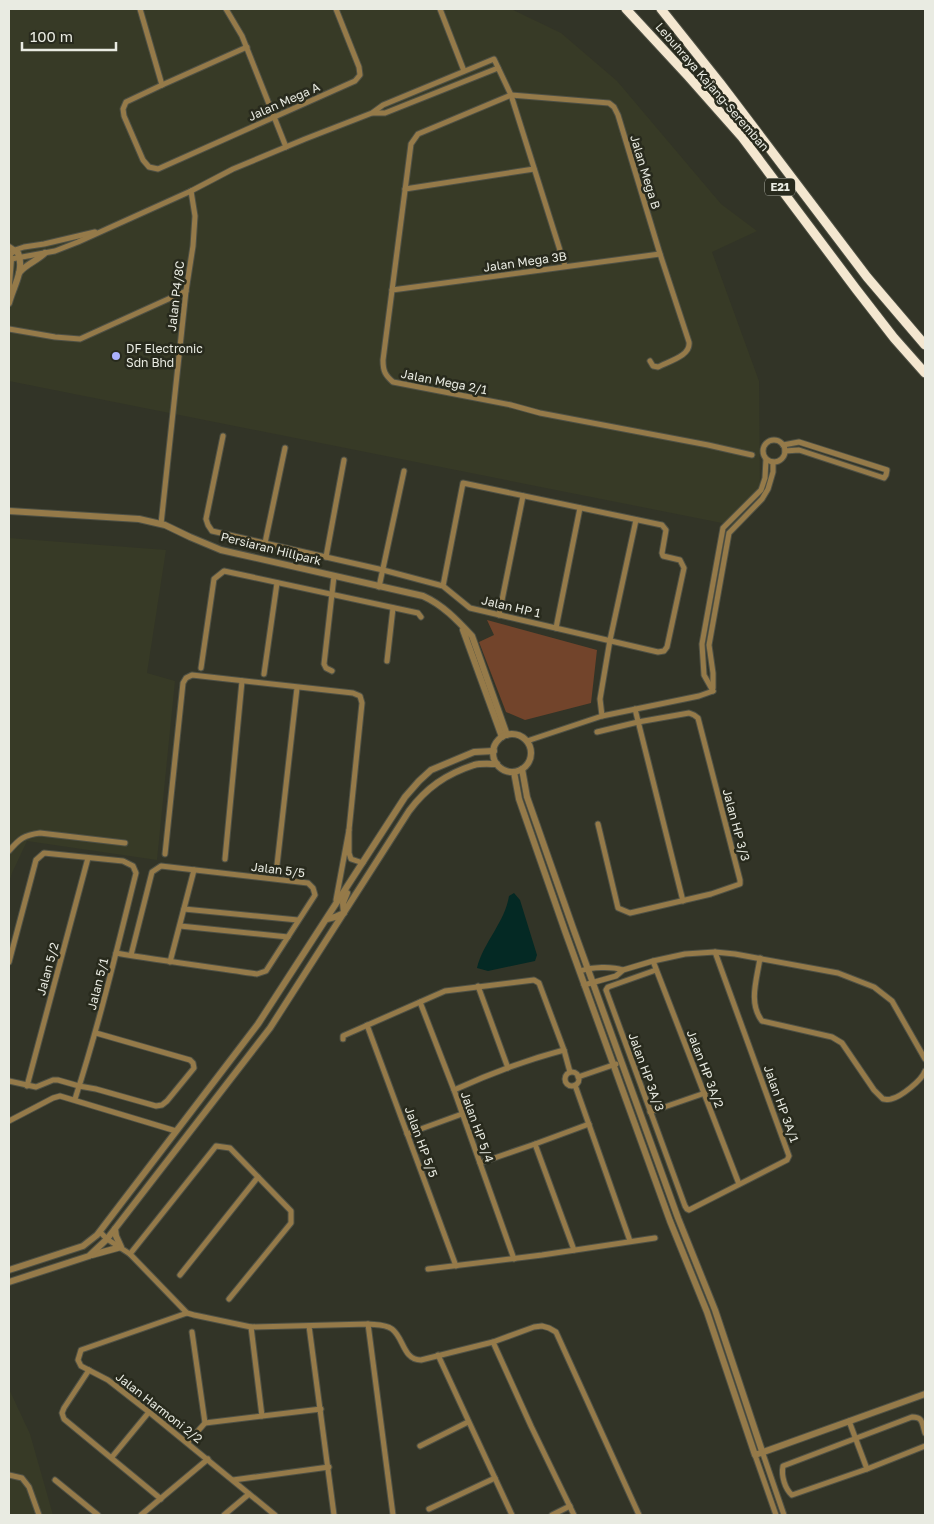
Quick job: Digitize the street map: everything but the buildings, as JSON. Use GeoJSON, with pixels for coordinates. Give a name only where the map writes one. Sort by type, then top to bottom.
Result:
{"type":"FeatureCollection","features":[{"type":"Feature","properties":{"kind":"highway","name":"Lebuhraya Kajang-Seremban"},"geometry":{"type":"LineString","coordinates":[[626,9],[742,137],[856,289],[894,338],[925,373]]}},
{"type":"Feature","properties":{"kind":"highway","name":"Lebuhraya Kajang-Seremban"},"geometry":{"type":"LineString","coordinates":[[661,9],[720,83],[866,277],[925,345]]}},
{"type":"Feature","properties":{"kind":"street"},"geometry":{"type":"LineString","coordinates":[[140,9],[162,84],[246,47]]}},
{"type":"Feature","properties":{"kind":"street"},"geometry":{"type":"LineString","coordinates":[[226,9],[242,36],[286,147]]}},
{"type":"Feature","properties":{"kind":"street","name":"Jalan Mega A"},"geometry":{"type":"LineString","coordinates":[[162,84],[126,102],[123,109],[124,116],[143,160],[149,167],[158,169],[355,81],[360,75],[359,67],[336,9]]}},
{"type":"Feature","properties":{"kind":"street"},"geometry":{"type":"LineString","coordinates":[[440,9],[464,71]]}},
{"type":"Feature","properties":{"kind":"street"},"geometry":{"type":"LineString","coordinates":[[9,257],[45,253],[70,245],[191,191],[233,169],[372,113],[383,105],[494,59],[511,96],[564,266]]}},
{"type":"Feature","properties":{"kind":"street"},"geometry":{"type":"LineString","coordinates":[[372,113],[385,113],[498,68]]}},
{"type":"Feature","properties":{"kind":"street","name":"Jalan Mega 2/1"},"geometry":{"type":"LineString","coordinates":[[511,96],[418,134],[411,144],[383,369],[385,376],[394,382],[752,455]]}},
{"type":"Feature","properties":{"kind":"street","name":"Jalan Mega B"},"geometry":{"type":"LineString","coordinates":[[511,96],[554,98],[608,104],[614,107],[690,348],[686,353],[658,366],[653,366],[650,361]]}},
{"type":"Feature","properties":{"kind":"street"},"geometry":{"type":"LineString","coordinates":[[405,188],[534,169]]}},
{"type":"Feature","properties":{"kind":"street","name":"Jalan P4/8C"},"geometry":{"type":"LineString","coordinates":[[161,524],[186,291],[193,246],[195,216],[191,191]]}},
{"type":"Feature","properties":{"kind":"street"},"geometry":{"type":"LineString","coordinates":[[12,249],[44,244],[105,229]]}},
{"type":"Feature","properties":{"kind":"street"},"geometry":{"type":"LineString","coordinates":[[12,249],[20,257]]}},
{"type":"Feature","properties":{"kind":"street"},"geometry":{"type":"LineString","coordinates":[[11,293],[9,257],[12,249]]}},
{"type":"Feature","properties":{"kind":"street"},"geometry":{"type":"LineString","coordinates":[[18,273],[27,264],[40,258],[45,253]]}},
{"type":"Feature","properties":{"kind":"street","name":"Jalan Mega 3B"},"geometry":{"type":"LineString","coordinates":[[392,290],[660,254]]}},
{"type":"Feature","properties":{"kind":"street"},"geometry":{"type":"LineString","coordinates":[[9,303],[11,293],[17,283],[20,257]]}},
{"type":"Feature","properties":{"kind":"street"},"geometry":{"type":"LineString","coordinates":[[9,329],[55,338],[80,339],[186,291]]}},
{"type":"Feature","properties":{"kind":"street","name":"Jalan HP 1"},"geometry":{"type":"LineString","coordinates":[[223,436],[206,519],[212,531],[444,586],[470,608],[499,616],[658,652],[664,651],[667,647],[684,568],[680,560],[663,556],[666,530],[662,525],[636,520]]}},
{"type":"Feature","properties":{"kind":"street"},"geometry":{"type":"LineString","coordinates":[[713,691],[704,675],[702,644],[723,528],[761,490],[765,478],[766,459],[763,452],[767,443],[774,440],[783,445],[785,451],[783,458],[777,462],[766,459]]}},
{"type":"Feature","properties":{"kind":"street"},"geometry":{"type":"LineString","coordinates":[[783,445],[799,442],[887,470],[887,472],[884,478],[799,450],[785,451]]}},
{"type":"Feature","properties":{"kind":"street"},"geometry":{"type":"LineString","coordinates":[[265,543],[285,448]]}},
{"type":"Feature","properties":{"kind":"street"},"geometry":{"type":"LineString","coordinates":[[326,557],[344,460]]}},
{"type":"Feature","properties":{"kind":"street"},"geometry":{"type":"LineString","coordinates":[[713,691],[713,673],[709,645],[730,533],[762,499],[768,489],[773,472],[773,462]]}},
{"type":"Feature","properties":{"kind":"street"},"geometry":{"type":"LineString","coordinates":[[379,587],[404,471]]}},
{"type":"Feature","properties":{"kind":"street"},"geometry":{"type":"LineString","coordinates":[[444,586],[463,483],[636,520],[610,640],[600,699],[602,716]]}},
{"type":"Feature","properties":{"kind":"street"},"geometry":{"type":"LineString","coordinates":[[499,616],[523,496]]}},
{"type":"Feature","properties":{"kind":"street"},"geometry":{"type":"LineString","coordinates":[[556,628],[580,508]]}},
{"type":"Feature","properties":{"kind":"street","name":"Persiaran Hillpark"},"geometry":{"type":"LineString","coordinates":[[9,511],[139,519],[161,524],[221,550],[430,599],[461,624],[505,736]]}},
{"type":"Feature","properties":{"kind":"street"},"geometry":{"type":"LineString","coordinates":[[201,668],[214,579],[224,571],[418,612],[422,617]]}},
{"type":"Feature","properties":{"kind":"street"},"geometry":{"type":"LineString","coordinates":[[332,671],[326,668],[324,664],[334,576]]}},
{"type":"Feature","properties":{"kind":"street"},"geometry":{"type":"LineString","coordinates":[[264,674],[277,583]]}},
{"type":"Feature","properties":{"kind":"street"},"geometry":{"type":"LineString","coordinates":[[711,589],[715,584],[720,584]]}},
{"type":"Feature","properties":{"kind":"street"},"geometry":{"type":"LineString","coordinates":[[387,661],[393,608]]}},
{"type":"Feature","properties":{"kind":"street"},"geometry":{"type":"LineString","coordinates":[[165,854],[183,683],[186,678],[192,675],[353,693],[360,696],[362,703],[349,830],[335,906]]}},
{"type":"Feature","properties":{"kind":"street"},"geometry":{"type":"LineString","coordinates":[[225,859],[242,681]]}},
{"type":"Feature","properties":{"kind":"street"},"geometry":{"type":"LineString","coordinates":[[277,865],[297,688]]}},
{"type":"Feature","properties":{"kind":"street"},"geometry":{"type":"LineString","coordinates":[[527,741],[602,716],[699,696],[713,691]]}},
{"type":"Feature","properties":{"kind":"street"},"geometry":{"type":"LineString","coordinates":[[598,824],[618,908],[630,913],[683,901],[635,709]]}},
{"type":"Feature","properties":{"kind":"street","name":"Jalan HP 3/3"},"geometry":{"type":"LineString","coordinates":[[638,722],[689,714],[694,714],[698,718],[740,880],[740,884],[735,887],[683,901]]}},
{"type":"Feature","properties":{"kind":"street"},"geometry":{"type":"LineString","coordinates":[[597,732],[638,722]]}},
{"type":"Feature","properties":{"kind":"street"},"geometry":{"type":"LineString","coordinates":[[518,735],[527,741],[531,753],[527,764],[522,769],[514,772],[506,770],[497,764],[495,760],[495,746],[505,736],[518,735]]}},
{"type":"Feature","properties":{"kind":"street"},"geometry":{"type":"LineString","coordinates":[[9,1270],[83,1246],[100,1232],[258,1024],[405,797],[419,780],[432,770],[474,752],[494,751]]}},
{"type":"Feature","properties":{"kind":"street"},"geometry":{"type":"LineString","coordinates":[[89,1256],[108,1239],[270,1028],[419,797],[430,786],[476,765],[497,764]]}},
{"type":"Feature","properties":{"kind":"street"},"geometry":{"type":"LineString","coordinates":[[522,769],[527,797],[587,969],[678,1218],[715,1310],[784,1515]]}},
{"type":"Feature","properties":{"kind":"street"},"geometry":{"type":"LineString","coordinates":[[514,772],[519,799],[584,985],[670,1221],[707,1312],[776,1515]]}},
{"type":"Feature","properties":{"kind":"street"},"geometry":{"type":"LineString","coordinates":[[349,830],[349,852],[351,859],[363,863]]}},
{"type":"Feature","properties":{"kind":"street"},"geometry":{"type":"LineString","coordinates":[[9,852],[15,843],[26,835],[40,833],[125,843]]}},
{"type":"Feature","properties":{"kind":"street"},"geometry":{"type":"LineString","coordinates":[[9,962],[36,860],[44,853],[88,858]]}},
{"type":"Feature","properties":{"kind":"street","name":"Jalan 5/1"},"geometry":{"type":"LineString","coordinates":[[75,1100],[96,1033],[136,873],[133,866],[123,861],[88,858]]}},
{"type":"Feature","properties":{"kind":"street","name":"Jalan 5/2"},"geometry":{"type":"LineString","coordinates":[[27,1086],[88,858]]}},
{"type":"Feature","properties":{"kind":"street","name":"Jalan 5/5"},"geometry":{"type":"LineString","coordinates":[[116,953],[257,974],[266,971],[315,895],[313,888],[308,882],[160,866],[152,872],[131,955]]}},
{"type":"Feature","properties":{"kind":"street"},"geometry":{"type":"LineString","coordinates":[[170,962],[194,870]]}},
{"type":"Feature","properties":{"kind":"street"},"geometry":{"type":"LineString","coordinates":[[344,913],[342,904],[356,874]]}},
{"type":"Feature","properties":{"kind":"street"},"geometry":{"type":"LineString","coordinates":[[184,909],[298,920]]}},
{"type":"Feature","properties":{"kind":"street"},"geometry":{"type":"LineString","coordinates":[[327,918],[344,913]]}},
{"type":"Feature","properties":{"kind":"street"},"geometry":{"type":"LineString","coordinates":[[180,926],[288,937]]}},
{"type":"Feature","properties":{"kind":"street"},"geometry":{"type":"LineString","coordinates":[[584,985],[616,976],[624,970],[653,961],[685,954],[715,952],[760,958],[838,973],[874,986],[892,1000],[925,1059]]}},
{"type":"Feature","properties":{"kind":"street","name":"Jalan HP 3A/1"},"geometry":{"type":"LineString","coordinates":[[690,1210],[787,1160],[789,1156],[715,952]]}},
{"type":"Feature","properties":{"kind":"street"},"geometry":{"type":"LineString","coordinates":[[760,958],[754,996],[756,1013],[762,1021],[832,1037],[842,1043],[874,1090],[883,1099],[891,1099],[909,1088],[923,1076],[925,1071]]}},
{"type":"Feature","properties":{"kind":"street","name":"Jalan HP 3A/2"},"geometry":{"type":"LineString","coordinates":[[653,961],[739,1184]]}},
{"type":"Feature","properties":{"kind":"street"},"geometry":{"type":"LineString","coordinates":[[580,971],[614,967],[624,970]]}},
{"type":"Feature","properties":{"kind":"street","name":"Jalan HP 3A/3"},"geometry":{"type":"LineString","coordinates":[[656,970],[608,987],[606,990],[685,1206],[690,1210]]}},
{"type":"Feature","properties":{"kind":"street"},"geometry":{"type":"LineString","coordinates":[[343,1039],[344,1035],[446,991],[534,980],[539,983],[564,1050],[570,1072]]}},
{"type":"Feature","properties":{"kind":"street"},"geometry":{"type":"LineString","coordinates":[[478,986],[508,1068]]}},
{"type":"Feature","properties":{"kind":"street","name":"Jalan HP 5/4"},"geometry":{"type":"LineString","coordinates":[[420,1002],[454,1090],[514,1259]]}},
{"type":"Feature","properties":{"kind":"street"},"geometry":{"type":"LineString","coordinates":[[258,1024],[270,1028]]}},
{"type":"Feature","properties":{"kind":"street","name":"Jalan HP 5/5"},"geometry":{"type":"LineString","coordinates":[[367,1025],[456,1266]]}},
{"type":"Feature","properties":{"kind":"street"},"geometry":{"type":"LineString","coordinates":[[9,1081],[36,1087],[53,1080],[58,1080],[156,1106],[162,1105],[167,1101],[194,1068],[190,1060],[96,1033]]}},
{"type":"Feature","properties":{"kind":"street"},"geometry":{"type":"LineString","coordinates":[[454,1090],[536,1057],[564,1050]]}},
{"type":"Feature","properties":{"kind":"street"},"geometry":{"type":"LineString","coordinates":[[578,1077],[621,1062]]}},
{"type":"Feature","properties":{"kind":"street"},"geometry":{"type":"LineString","coordinates":[[570,1072],[576,1073],[579,1081],[575,1085],[570,1086],[565,1082],[566,1076],[570,1072]]}},
{"type":"Feature","properties":{"kind":"street"},"geometry":{"type":"LineString","coordinates":[[575,1085],[630,1241]]}},
{"type":"Feature","properties":{"kind":"street"},"geometry":{"type":"LineString","coordinates":[[650,1112],[704,1093]]}},
{"type":"Feature","properties":{"kind":"street"},"geometry":{"type":"LineString","coordinates":[[9,1121],[60,1096],[176,1132]]}},
{"type":"Feature","properties":{"kind":"street"},"geometry":{"type":"LineString","coordinates":[[407,1134],[462,1114]]}},
{"type":"Feature","properties":{"kind":"street"},"geometry":{"type":"LineString","coordinates":[[480,1163],[589,1124]]}},
{"type":"Feature","properties":{"kind":"street"},"geometry":{"type":"LineString","coordinates":[[535,1144],[574,1250]]}},
{"type":"Feature","properties":{"kind":"street"},"geometry":{"type":"LineString","coordinates":[[130,1254],[216,1146],[230,1148],[290,1211],[291,1222],[229,1299]]}},
{"type":"Feature","properties":{"kind":"street"},"geometry":{"type":"LineString","coordinates":[[180,1275],[258,1177]]}},
{"type":"Feature","properties":{"kind":"street"},"geometry":{"type":"LineString","coordinates":[[115,1229],[120,1247]]}},
{"type":"Feature","properties":{"kind":"street"},"geometry":{"type":"LineString","coordinates":[[100,1232],[130,1254],[187,1313]]}},
{"type":"Feature","properties":{"kind":"street"},"geometry":{"type":"LineString","coordinates":[[428,1269],[514,1259],[655,1238]]}},
{"type":"Feature","properties":{"kind":"street"},"geometry":{"type":"LineString","coordinates":[[9,1282],[120,1247]]}},
{"type":"Feature","properties":{"kind":"street"},"geometry":{"type":"LineString","coordinates":[[161,1499],[64,1418],[62,1413],[89,1370],[82,1366],[78,1360],[81,1350],[187,1313],[251,1327],[382,1325],[394,1331],[408,1355],[416,1360],[493,1342],[534,1327],[542,1326],[549,1328],[556,1332],[639,1515]]}},
{"type":"Feature","properties":{"kind":"street"},"geometry":{"type":"LineString","coordinates":[[368,1324],[393,1515]]}},
{"type":"Feature","properties":{"kind":"street"},"geometry":{"type":"LineString","coordinates":[[309,1326],[334,1515]]}},
{"type":"Feature","properties":{"kind":"street"},"geometry":{"type":"LineString","coordinates":[[251,1327],[262,1416]]}},
{"type":"Feature","properties":{"kind":"street"},"geometry":{"type":"LineString","coordinates":[[192,1332],[205,1423]]}},
{"type":"Feature","properties":{"kind":"street"},"geometry":{"type":"LineString","coordinates":[[493,1342],[574,1515]]}},
{"type":"Feature","properties":{"kind":"street"},"geometry":{"type":"LineString","coordinates":[[438,1355],[512,1515]]}},
{"type":"Feature","properties":{"kind":"street","name":"Jalan Harmoni 2/2"},"geometry":{"type":"LineString","coordinates":[[89,1370],[108,1380],[188,1442],[276,1515]]}},
{"type":"Feature","properties":{"kind":"street"},"geometry":{"type":"LineString","coordinates":[[755,1455],[925,1394]]}},
{"type":"Feature","properties":{"kind":"street"},"geometry":{"type":"LineString","coordinates":[[188,1442],[205,1423],[321,1409]]}},
{"type":"Feature","properties":{"kind":"street"},"geometry":{"type":"LineString","coordinates":[[112,1457],[149,1412]]}},
{"type":"Feature","properties":{"kind":"street"},"geometry":{"type":"LineString","coordinates":[[925,1433],[921,1419],[912,1417],[783,1466],[782,1474],[792,1496],[925,1446]]}},
{"type":"Feature","properties":{"kind":"street"},"geometry":{"type":"LineString","coordinates":[[849,1421],[867,1469]]}},
{"type":"Feature","properties":{"kind":"street"},"geometry":{"type":"LineString","coordinates":[[420,1446],[468,1422]]}},
{"type":"Feature","properties":{"kind":"street"},"geometry":{"type":"LineString","coordinates":[[142,1515],[208,1459]]}},
{"type":"Feature","properties":{"kind":"street"},"geometry":{"type":"LineString","coordinates":[[233,1480],[328,1467]]}},
{"type":"Feature","properties":{"kind":"street"},"geometry":{"type":"LineString","coordinates":[[9,1475],[22,1478],[29,1487],[38,1515]]}},
{"type":"Feature","properties":{"kind":"street"},"geometry":{"type":"LineString","coordinates":[[429,1509],[495,1478]]}},
{"type":"Feature","properties":{"kind":"street"},"geometry":{"type":"LineString","coordinates":[[55,1480],[98,1515]]}},
{"type":"Feature","properties":{"kind":"street"},"geometry":{"type":"LineString","coordinates":[[224,1515],[249,1494]]}},
{"type":"Feature","properties":{"kind":"street"},"geometry":{"type":"LineString","coordinates":[[552,1515],[570,1506]]}},
{"type":"Feature","properties":{"kind":"shaded area"},"geometry":{"type":"Polygon","coordinates":[[[9,9],[511,9],[561,33],[617,81],[721,204],[757,231],[712,252],[759,381],[760,494],[732,525],[9,381],[9,9]]]}},
{"type":"Feature","properties":{"kind":"shaded area"},"geometry":{"type":"Polygon","coordinates":[[[9,538],[166,550],[147,673],[175,681],[157,860],[27,841],[9,882],[9,538]]]}},
{"type":"Feature","properties":{"kind":"shaded area"},"geometry":{"type":"Polygon","coordinates":[[[487,620],[597,650],[591,703],[525,720],[506,712],[479,642],[494,635],[487,620]]]}},
{"type":"Feature","properties":{"kind":"shaded area"},"geometry":{"type":"Polygon","coordinates":[[[9,1389],[30,1434],[53,1515],[9,1515],[9,1389]]]}},
{"type":"Feature","properties":{"kind":"water"},"geometry":{"type":"Polygon","coordinates":[[[514,893],[520,900],[537,955],[535,961],[488,971],[477,968],[484,950],[507,906],[509,896],[514,893]]]}},
{"type":"Feature","properties":{"kind":"place","name":"DF Electronic Sdn Bhd"},"geometry":{"type":"Point","coordinates":[116,356]}}]}
